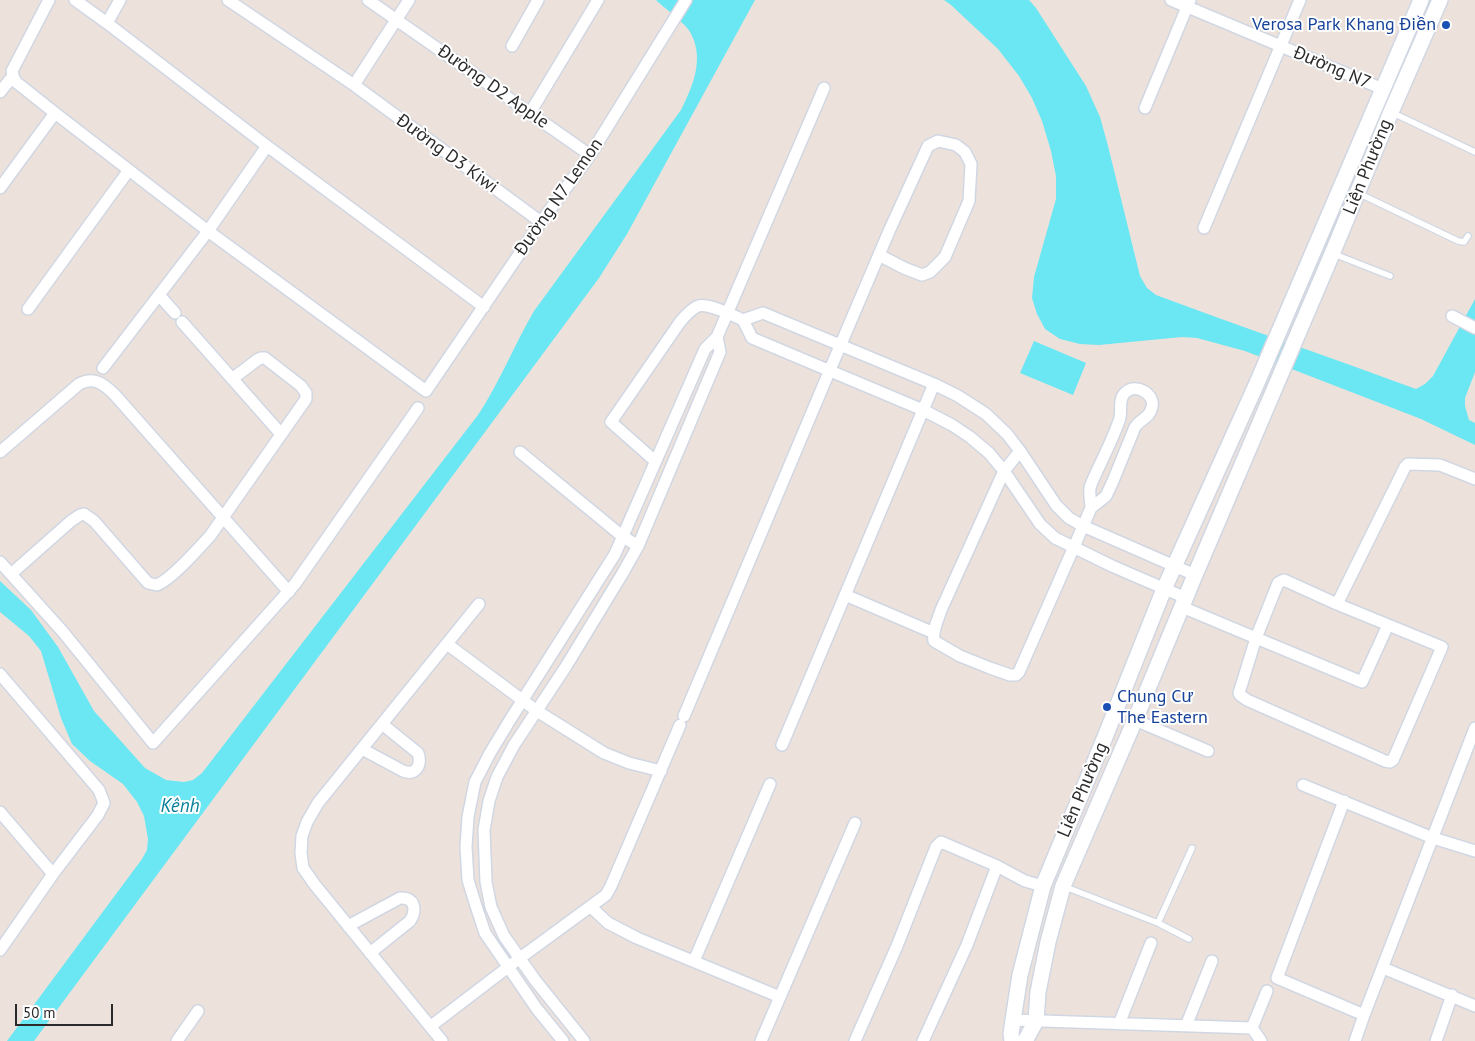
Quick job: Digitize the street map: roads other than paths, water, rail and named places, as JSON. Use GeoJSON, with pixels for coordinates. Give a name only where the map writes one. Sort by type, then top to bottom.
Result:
{"type":"FeatureCollection","features":[{"type":"Feature","properties":{"kind":"street"},"geometry":{"type":"LineString","coordinates":[[49,0],[12,71],[16,82],[208,230]]}},
{"type":"Feature","properties":{"kind":"street"},"geometry":{"type":"LineString","coordinates":[[75,0],[108,23],[267,146],[484,306]]}},
{"type":"Feature","properties":{"kind":"street"},"geometry":{"type":"LineString","coordinates":[[108,23],[120,0]]}},
{"type":"Feature","properties":{"kind":"street","name":"Đường D3 Kiwi"},"geometry":{"type":"LineString","coordinates":[[228,0],[354,85],[541,222]]}},
{"type":"Feature","properties":{"kind":"street","name":"Đường D2 Apple"},"geometry":{"type":"LineString","coordinates":[[368,0],[590,155]]}},
{"type":"Feature","properties":{"kind":"street"},"geometry":{"type":"LineString","coordinates":[[354,85],[409,0]]}},
{"type":"Feature","properties":{"kind":"street"},"geometry":{"type":"LineString","coordinates":[[512,46],[538,0]]}},
{"type":"Feature","properties":{"kind":"street"},"geometry":{"type":"LineString","coordinates":[[530,113],[598,0]]}},
{"type":"Feature","properties":{"kind":"street","name":"Đường N7 Lemon"},"geometry":{"type":"LineString","coordinates":[[208,230],[426,390],[541,222],[590,155],[686,0]]}},
{"type":"Feature","properties":{"kind":"street","name":"Đường N7"},"geometry":{"type":"LineString","coordinates":[[1171,0],[1188,3],[1383,89]]}},
{"type":"Feature","properties":{"kind":"street"},"geometry":{"type":"LineString","coordinates":[[1204,228],[1300,0]]}},
{"type":"Feature","properties":{"kind":"street","name":"Liên Phường"},"geometry":{"type":"LineString","coordinates":[[1012,1041],[1011,1034],[1020,976],[1043,886],[1164,589],[1257,384],[1421,0]]}},
{"type":"Feature","properties":{"kind":"street","name":"Liên Phường"},"geometry":{"type":"LineString","coordinates":[[1025,1041],[1036,1021],[1038,992],[1048,942],[1063,886],[1358,193],[1390,112],[1440,0]]}},
{"type":"Feature","properties":{"kind":"street"},"geometry":{"type":"LineString","coordinates":[[1145,108],[1188,3]]}},
{"type":"Feature","properties":{"kind":"street"},"geometry":{"type":"LineString","coordinates":[[0,92],[13,76]]}},
{"type":"Feature","properties":{"kind":"street"},"geometry":{"type":"LineString","coordinates":[[563,1041],[537,1009],[485,933],[468,880],[466,847],[468,817],[475,782],[490,752],[615,554],[705,349],[717,337],[824,88]]}},
{"type":"Feature","properties":{"kind":"street"},"geometry":{"type":"LineString","coordinates":[[0,188],[55,113]]}},
{"type":"Feature","properties":{"kind":"street"},"geometry":{"type":"LineString","coordinates":[[430,1026],[606,896],[661,771],[879,255],[928,146],[938,140],[956,145],[965,152],[971,164],[969,202],[945,257],[930,272],[922,275],[879,255]]}},
{"type":"Feature","properties":{"kind":"street"},"geometry":{"type":"LineString","coordinates":[[103,368],[208,230],[267,146]]}},
{"type":"Feature","properties":{"kind":"street"},"geometry":{"type":"LineString","coordinates":[[28,309],[129,170]]}},
{"type":"Feature","properties":{"kind":"street"},"geometry":{"type":"LineString","coordinates":[[159,294],[281,434]]}},
{"type":"Feature","properties":{"kind":"street"},"geometry":{"type":"LineString","coordinates":[[655,461],[611,422],[672,332],[688,312],[698,306],[708,306],[743,320],[752,338],[923,410],[952,425],[970,437],[988,453],[1004,471],[1040,524],[1055,538],[1164,589],[1184,603],[1256,638],[1362,682],[1388,625]]}},
{"type":"Feature","properties":{"kind":"street"},"geometry":{"type":"LineString","coordinates":[[743,320],[763,313],[934,384],[958,396],[986,414],[1007,434],[1056,506],[1069,518],[1083,526],[1195,575]]}},
{"type":"Feature","properties":{"kind":"street"},"geometry":{"type":"LineString","coordinates":[[1452,316],[1475,328]]}},
{"type":"Feature","properties":{"kind":"street"},"geometry":{"type":"LineString","coordinates":[[584,1041],[535,980],[504,936],[491,907],[486,882],[484,830],[489,801],[497,777],[514,745],[596,618],[638,546],[720,352],[717,337]]}},
{"type":"Feature","properties":{"kind":"street"},"geometry":{"type":"LineString","coordinates":[[11,574],[71,521],[84,514],[94,521],[145,579],[157,585],[165,580],[193,555],[210,536],[306,399],[306,393],[301,386],[268,360],[261,358],[232,379]]}},
{"type":"Feature","properties":{"kind":"street"},"geometry":{"type":"LineString","coordinates":[[0,452],[79,384],[92,380],[105,385],[115,394],[288,592]]}},
{"type":"Feature","properties":{"kind":"street"},"geometry":{"type":"LineString","coordinates":[[782,745],[934,384]]}},
{"type":"Feature","properties":{"kind":"street"},"geometry":{"type":"LineString","coordinates":[[1020,451],[1004,471],[941,610],[934,633],[934,641],[960,656],[1010,675],[1016,675],[1019,672],[1091,508],[1090,488],[1120,421],[1120,405],[1124,393],[1130,389],[1144,391],[1152,402],[1151,409],[1146,418],[1135,427],[1106,496],[1091,508]]}},
{"type":"Feature","properties":{"kind":"street"},"geometry":{"type":"LineString","coordinates":[[0,562],[62,632],[153,743],[301,576],[418,408]]}},
{"type":"Feature","properties":{"kind":"street"},"geometry":{"type":"LineString","coordinates":[[520,452],[622,536],[638,546]]}},
{"type":"Feature","properties":{"kind":"street"},"geometry":{"type":"LineString","coordinates":[[1337,604],[1408,464],[1440,465],[1475,479]]}},
{"type":"Feature","properties":{"kind":"street"},"geometry":{"type":"LineString","coordinates":[[1281,580],[1337,604],[1442,647],[1393,760],[1390,762],[1265,708],[1239,693],[1256,638],[1278,583],[1281,580]]}},
{"type":"Feature","properties":{"kind":"street"},"geometry":{"type":"LineString","coordinates":[[845,594],[934,633]]}},
{"type":"Feature","properties":{"kind":"street"},"geometry":{"type":"LineString","coordinates":[[442,1041],[303,868],[301,853],[302,836],[307,822],[318,803],[480,604]]}},
{"type":"Feature","properties":{"kind":"street"},"geometry":{"type":"LineString","coordinates":[[447,644],[537,710],[604,753],[629,764],[661,771]]}},
{"type":"Feature","properties":{"kind":"street"},"geometry":{"type":"LineString","coordinates":[[0,674],[99,790],[104,803],[98,815],[0,949]]}},
{"type":"Feature","properties":{"kind":"street"},"geometry":{"type":"LineString","coordinates":[[1135,720],[1208,751]]}},
{"type":"Feature","properties":{"kind":"street"},"geometry":{"type":"LineString","coordinates":[[362,749],[402,772],[413,772],[420,759],[418,753],[382,724]]}},
{"type":"Feature","properties":{"kind":"street"},"geometry":{"type":"LineString","coordinates":[[1355,1041],[1475,728]]}},
{"type":"Feature","properties":{"kind":"street"},"geometry":{"type":"LineString","coordinates":[[694,961],[770,784]]}},
{"type":"Feature","properties":{"kind":"street"},"geometry":{"type":"LineString","coordinates":[[1303,785],[1433,838],[1475,851]]}},
{"type":"Feature","properties":{"kind":"street"},"geometry":{"type":"LineString","coordinates":[[1344,801],[1277,978],[1364,1015]]}},
{"type":"Feature","properties":{"kind":"street"},"geometry":{"type":"LineString","coordinates":[[0,812],[53,874]]}},
{"type":"Feature","properties":{"kind":"street"},"geometry":{"type":"LineString","coordinates":[[761,1041],[855,822]]}},
{"type":"Feature","properties":{"kind":"street"},"geometry":{"type":"LineString","coordinates":[[855,1041],[897,946],[936,847],[941,842],[997,866],[1025,881],[1043,886]]}},
{"type":"Feature","properties":{"kind":"street"},"geometry":{"type":"LineString","coordinates":[[923,1041],[967,944],[997,866]]}},
{"type":"Feature","properties":{"kind":"street"},"geometry":{"type":"LineString","coordinates":[[348,926],[400,898],[406,897],[410,900],[415,908],[414,915],[370,953]]}},
{"type":"Feature","properties":{"kind":"street"},"geometry":{"type":"LineString","coordinates":[[591,907],[608,923],[637,938],[780,997]]}},
{"type":"Feature","properties":{"kind":"street"},"geometry":{"type":"LineString","coordinates":[[1119,1024],[1151,943]]}},
{"type":"Feature","properties":{"kind":"street"},"geometry":{"type":"LineString","coordinates":[[1186,1026],[1212,961]]}},
{"type":"Feature","properties":{"kind":"street"},"geometry":{"type":"LineString","coordinates":[[1383,968],[1475,1006]]}},
{"type":"Feature","properties":{"kind":"street"},"geometry":{"type":"LineString","coordinates":[[1252,1028],[1266,991]]}},
{"type":"Feature","properties":{"kind":"street"},"geometry":{"type":"LineString","coordinates":[[1436,1041],[1452,996]]}},
{"type":"Feature","properties":{"kind":"street"},"geometry":{"type":"LineString","coordinates":[[177,1041],[198,1011]]}},
{"type":"Feature","properties":{"kind":"street"},"geometry":{"type":"LineString","coordinates":[[1013,1020],[1252,1028]]}},
{"type":"Feature","properties":{"kind":"street"},"geometry":{"type":"LineString","coordinates":[[1252,1028],[1261,1041]]}},
{"type":"Feature","properties":{"kind":"lane"},"geometry":{"type":"LineString","coordinates":[[1390,112],[1475,152]]}},
{"type":"Feature","properties":{"kind":"lane"},"geometry":{"type":"LineString","coordinates":[[1358,193],[1458,241],[1464,242],[1468,236]]}},
{"type":"Feature","properties":{"kind":"lane"},"geometry":{"type":"LineString","coordinates":[[1332,254],[1390,276]]}},
{"type":"Feature","properties":{"kind":"lane"},"geometry":{"type":"LineString","coordinates":[[1158,923],[1192,848]]}},
{"type":"Feature","properties":{"kind":"lane"},"geometry":{"type":"LineString","coordinates":[[1063,886],[1158,923],[1189,939]]}},
{"type":"Feature","properties":{"kind":"water","name":"Kênh"},"geometry":{"type":"Polygon","coordinates":[[[656,0],[755,0],[627,234],[599,278],[34,1041],[7,1041],[142,859],[147,850],[148,839],[144,816],[137,802],[123,784],[90,761],[72,744],[61,718],[41,651],[29,636],[0,612],[0,581],[31,610],[58,647],[94,711],[145,768],[166,780],[184,782],[193,780],[202,773],[478,415],[534,311],[681,110],[696,72],[697,52],[688,29],[656,0]]]}},
{"type":"Feature","properties":{"kind":"water"},"geometry":{"type":"Polygon","coordinates":[[[944,0],[1029,0],[1036,8],[1086,86],[1100,117],[1140,276],[1147,288],[1156,295],[1416,389],[1433,376],[1475,299],[1475,372],[1465,398],[1465,406],[1469,420],[1475,423],[1475,445],[1421,419],[1245,351],[1197,338],[1182,337],[1099,345],[1080,344],[1060,339],[1045,329],[1037,314],[1032,298],[1034,277],[1056,199],[1056,176],[1042,121],[1032,98],[1019,76],[998,49],[944,0]]]}},
{"type":"Feature","properties":{"kind":"water"},"geometry":{"type":"Polygon","coordinates":[[[1034,341],[1086,363],[1073,395],[1020,373],[1034,341]]]}},
{"type":"Feature","properties":{"kind":"place","name":"Verosa Park Khang Điền"},"geometry":{"type":"Point","coordinates":[1446,25]}},
{"type":"Feature","properties":{"kind":"place","name":"Chung Cư The Eastern"},"geometry":{"type":"Point","coordinates":[1107,707]}}]}
